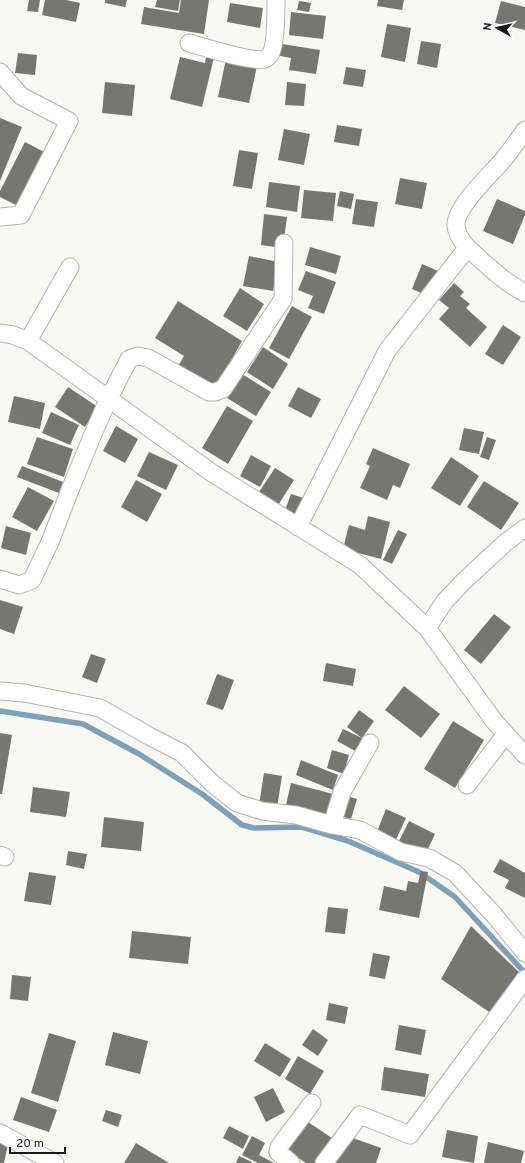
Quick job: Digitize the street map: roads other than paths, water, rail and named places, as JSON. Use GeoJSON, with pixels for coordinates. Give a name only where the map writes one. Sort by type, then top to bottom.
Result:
{"type":"FeatureCollection","features":[{"type":"Feature","properties":{"kind":"street"},"geometry":{"type":"LineString","coordinates":[[189,43],[256,60],[266,59],[271,54],[274,46],[276,0]]}},
{"type":"Feature","properties":{"kind":"street"},"geometry":{"type":"LineString","coordinates":[[0,72],[21,96],[69,120],[21,215],[0,218]]}},
{"type":"Feature","properties":{"kind":"street"},"geometry":{"type":"LineString","coordinates":[[525,130],[503,160],[465,204],[459,214],[456,225],[458,233],[467,248],[514,288],[525,293]]}},
{"type":"Feature","properties":{"kind":"street"},"geometry":{"type":"LineString","coordinates":[[0,579],[18,585],[32,580],[50,542],[108,400],[129,359],[138,356],[148,358],[206,391],[215,392],[223,389],[283,298],[284,243]]}},
{"type":"Feature","properties":{"kind":"street"},"geometry":{"type":"LineString","coordinates":[[298,527],[387,351],[467,248]]}},
{"type":"Feature","properties":{"kind":"street"},"geometry":{"type":"LineString","coordinates":[[28,342],[70,267]]}},
{"type":"Feature","properties":{"kind":"street"},"geometry":{"type":"LineString","coordinates":[[0,333],[12,335],[28,342],[212,473],[360,565],[427,628],[494,721],[525,755]]}},
{"type":"Feature","properties":{"kind":"street"},"geometry":{"type":"LineString","coordinates":[[427,628],[445,601],[464,581],[505,543],[525,528]]}},
{"type":"Feature","properties":{"kind":"street"},"geometry":{"type":"LineString","coordinates":[[0,690],[24,693],[100,708],[182,753],[213,784],[237,803],[262,811],[296,815],[332,825],[360,830],[401,852],[429,858],[455,873],[495,916],[525,953]]}},
{"type":"Feature","properties":{"kind":"street"},"geometry":{"type":"LineString","coordinates":[[467,785],[506,734]]}},
{"type":"Feature","properties":{"kind":"street"},"geometry":{"type":"LineString","coordinates":[[332,825],[342,792],[370,743]]}},
{"type":"Feature","properties":{"kind":"street"},"geometry":{"type":"LineString","coordinates":[[324,1163],[360,1115],[410,1135],[525,979]]}},
{"type":"Feature","properties":{"kind":"street"},"geometry":{"type":"LineString","coordinates":[[291,1163],[278,1152],[279,1146],[312,1104]]}},
{"type":"Feature","properties":{"kind":"street"},"geometry":{"type":"LineString","coordinates":[[0,1133],[55,1163]]}},
{"type":"Feature","properties":{"kind":"waterway"},"geometry":{"type":"LineString","coordinates":[[0,711],[83,724],[139,754],[202,794],[242,825],[254,828],[302,827],[348,841],[419,872],[455,897],[525,973]]}}]}
